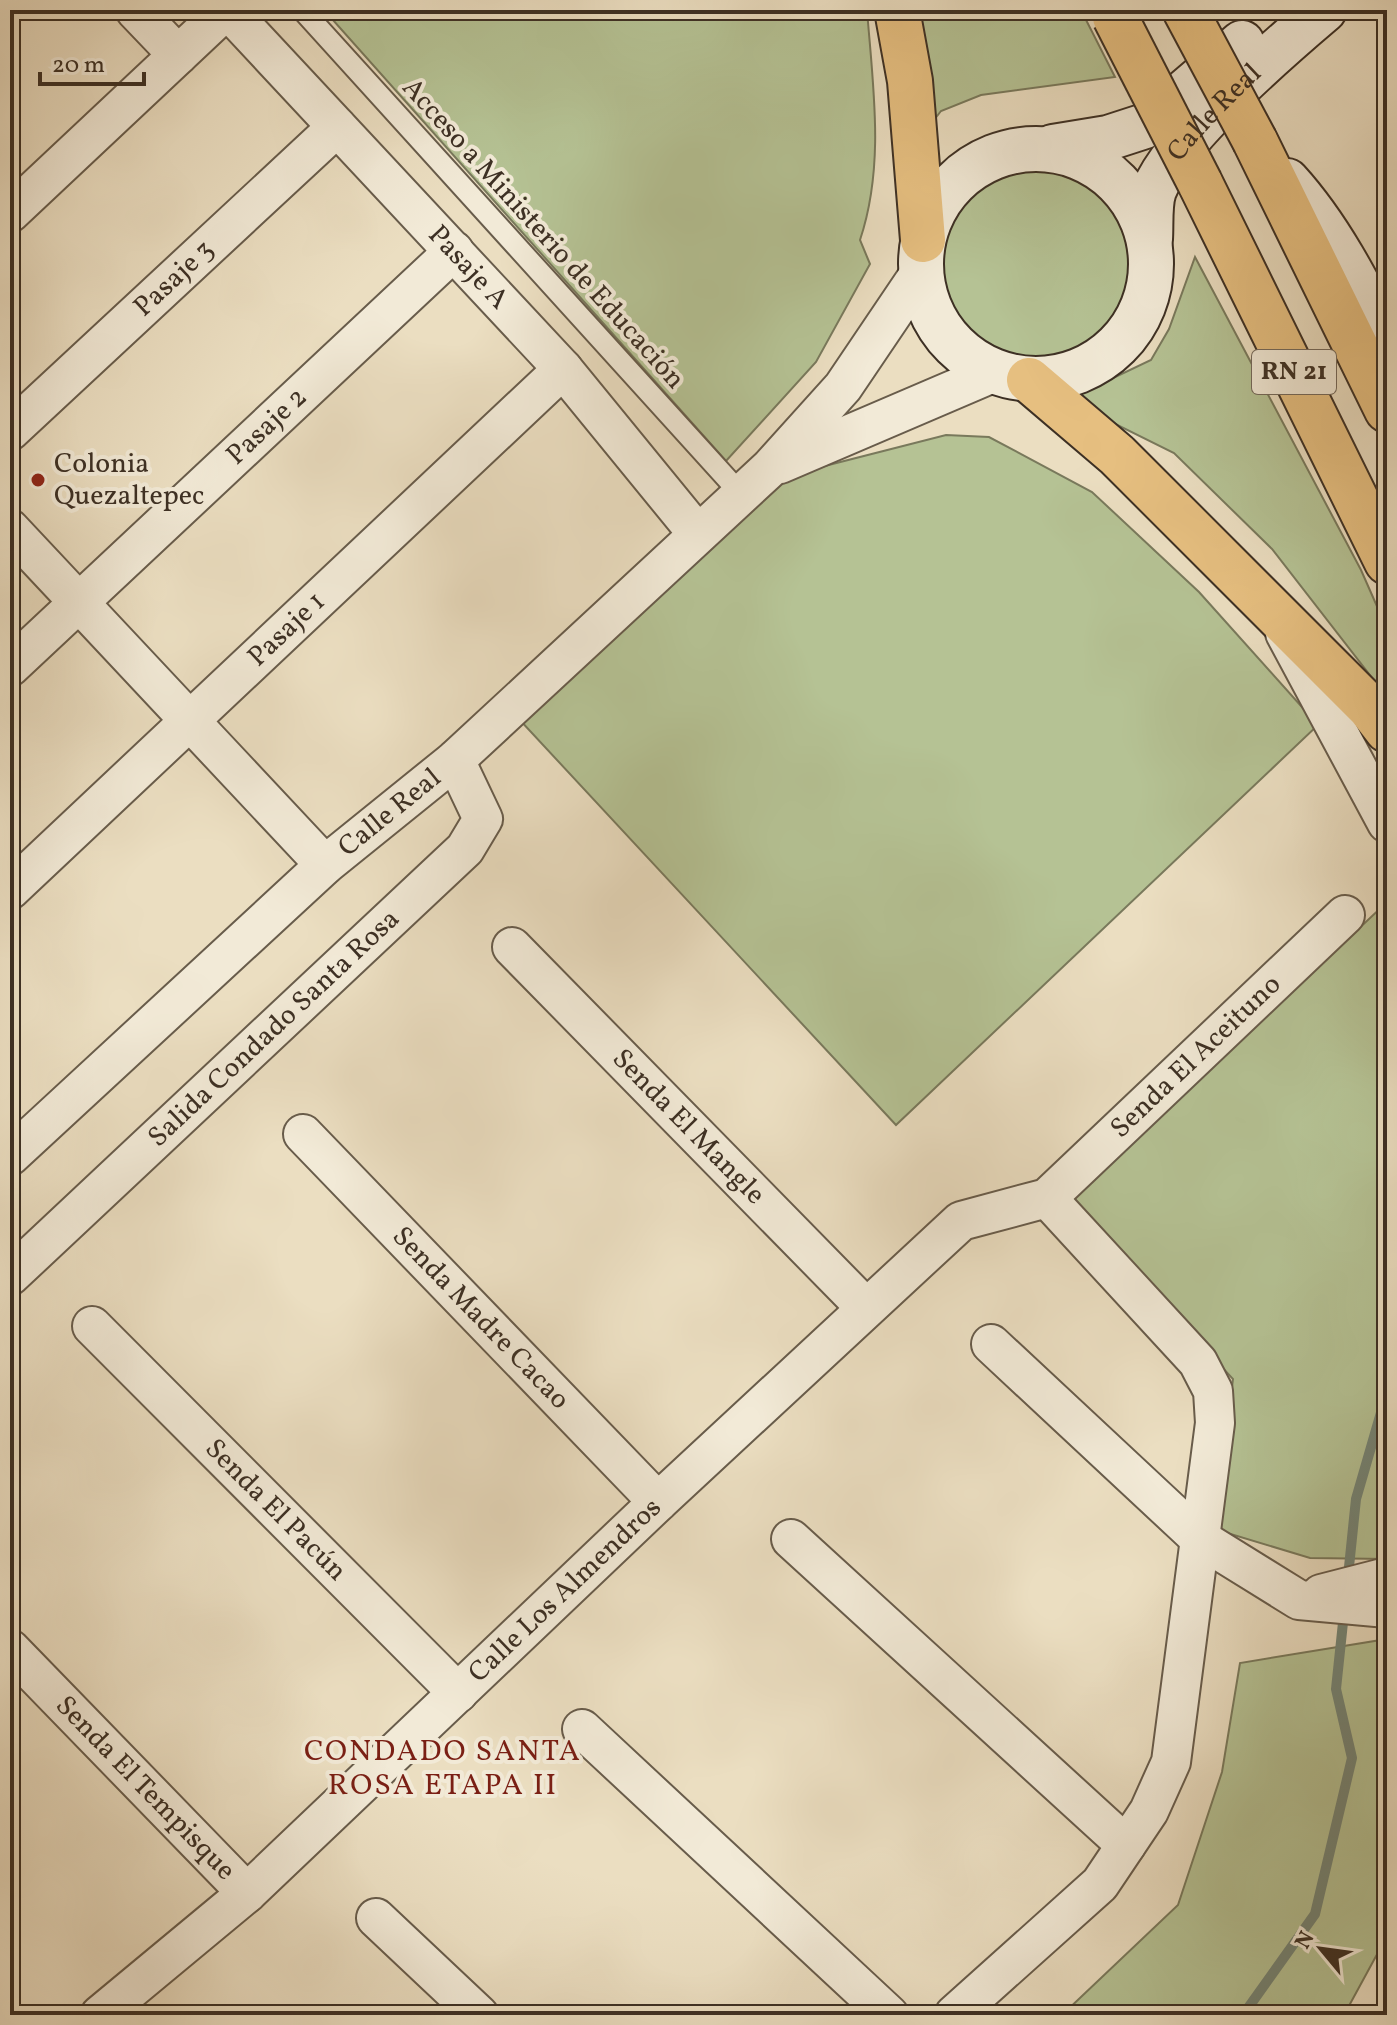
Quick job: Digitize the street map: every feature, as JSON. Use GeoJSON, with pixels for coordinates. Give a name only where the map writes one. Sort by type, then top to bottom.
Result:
{"type":"FeatureCollection","features":[{"type":"Feature","properties":{"kind":"highway"},"geometry":{"type":"LineString","coordinates":[[897,10],[910,81],[922,256]]}},
{"type":"Feature","properties":{"kind":"highway","name":"RN 21"},"geometry":{"type":"LineString","coordinates":[[1185,10],[1258,148],[1387,410]]}},
{"type":"Feature","properties":{"kind":"highway","name":"RN 21"},"geometry":{"type":"LineString","coordinates":[[1114,13],[1387,562]]}},
{"type":"Feature","properties":{"kind":"highway"},"geometry":{"type":"LineString","coordinates":[[1012,376],[1117,455],[1370,708],[1387,730]]}},
{"type":"Feature","properties":{"kind":"main road","name":"Calle Real"},"geometry":{"type":"LineString","coordinates":[[1046,148],[1108,138],[1145,126],[1281,10]]}},
{"type":"Feature","properties":{"kind":"main road","name":"Calle Real"},"geometry":{"type":"LineString","coordinates":[[1150,239],[1152,194],[1166,164],[1275,52],[1324,10]]}},
{"type":"Feature","properties":{"kind":"main road"},"geometry":{"type":"LineString","coordinates":[[1046,148],[1082,156],[1113,176],[1136,205],[1150,239],[1151,277],[1142,310],[1123,340],[1096,363],[1064,376],[1012,376],[965,355],[942,332],[927,304],[922,256],[934,209],[963,175],[981,162],[1013,150],[1046,148]]}},
{"type":"Feature","properties":{"kind":"main road"},"geometry":{"type":"LineString","coordinates":[[1258,148],[1304,200],[1358,283],[1387,341]]}},
{"type":"Feature","properties":{"kind":"street"},"geometry":{"type":"LineString","coordinates":[[135,10],[178,55]]}},
{"type":"Feature","properties":{"kind":"street"},"geometry":{"type":"LineString","coordinates":[[14,200],[227,10]]}},
{"type":"Feature","properties":{"kind":"street","name":"Pasaje A"},"geometry":{"type":"LineString","coordinates":[[227,10],[563,369],[697,533]]}},
{"type":"Feature","properties":{"kind":"street","name":"Pasaje 3"},"geometry":{"type":"LineString","coordinates":[[10,431],[337,127]]}},
{"type":"Feature","properties":{"kind":"street","name":"Pasaje 2"},"geometry":{"type":"LineString","coordinates":[[10,667],[454,251]]}},
{"type":"Feature","properties":{"kind":"street","name":"Calle Real"},"geometry":{"type":"LineString","coordinates":[[10,1156],[325,865],[455,760],[770,468],[843,387],[922,256]]}},
{"type":"Feature","properties":{"kind":"street","name":"Pasaje 1"},"geometry":{"type":"LineString","coordinates":[[10,890],[563,369]]}},
{"type":"Feature","properties":{"kind":"street","name":"Calle Real"},"geometry":{"type":"LineString","coordinates":[[770,468],[1012,376]]}},
{"type":"Feature","properties":{"kind":"street"},"geometry":{"type":"LineString","coordinates":[[10,529],[325,865]]}},
{"type":"Feature","properties":{"kind":"street"},"geometry":{"type":"LineString","coordinates":[[1274,613],[1387,823]]}},
{"type":"Feature","properties":{"kind":"street","name":"Salida Condado Santa Rosa"},"geometry":{"type":"LineString","coordinates":[[10,1276],[465,849],[483,819],[455,760]]}},
{"type":"Feature","properties":{"kind":"street","name":"Senda El Aceituno"},"geometry":{"type":"LineString","coordinates":[[1047,1198],[1345,915]]}},
{"type":"Feature","properties":{"kind":"street","name":"Senda El Mangle"},"geometry":{"type":"LineString","coordinates":[[512,947],[865,1307]]}},
{"type":"Feature","properties":{"kind":"street","name":"Senda Madre Cacao"},"geometry":{"type":"LineString","coordinates":[[303,1134],[658,1502]]}},
{"type":"Feature","properties":{"kind":"street"},"geometry":{"type":"LineString","coordinates":[[954,2015],[1100,1884],[1149,1811],[1171,1762],[1215,1423],[1213,1391],[1198,1362],[1047,1198]]}},
{"type":"Feature","properties":{"kind":"street","name":"Calle Los Almendros"},"geometry":{"type":"LineString","coordinates":[[100,2015],[247,1893],[865,1307],[961,1221],[1047,1198]]}},
{"type":"Feature","properties":{"kind":"street","name":"Senda El Pacún"},"geometry":{"type":"LineString","coordinates":[[92,1326],[458,1693]]}},
{"type":"Feature","properties":{"kind":"street"},"geometry":{"type":"LineString","coordinates":[[991,1344],[1199,1538],[1299,1600],[1387,1608]]}},
{"type":"Feature","properties":{"kind":"street"},"geometry":{"type":"LineString","coordinates":[[791,1539],[1126,1845]]}},
{"type":"Feature","properties":{"kind":"street"},"geometry":{"type":"LineString","coordinates":[[1299,1600],[1387,1577]]}},
{"type":"Feature","properties":{"kind":"street","name":"Senda El Tempisque"},"geometry":{"type":"LineString","coordinates":[[10,1649],[247,1893]]}},
{"type":"Feature","properties":{"kind":"street"},"geometry":{"type":"LineString","coordinates":[[582,1729],[889,2015]]}},
{"type":"Feature","properties":{"kind":"street"},"geometry":{"type":"LineString","coordinates":[[376,1918],[479,2015]]}},
{"type":"Feature","properties":{"kind":"lane","name":"Acceso a Ministerio de Educación"},"geometry":{"type":"LineString","coordinates":[[306,10],[305,13],[741,494]]}},
{"type":"Feature","properties":{"kind":"green space"},"geometry":{"type":"Polygon","coordinates":[[[324,10],[867,10],[875,155],[868,212],[860,240],[870,264],[816,362],[726,461],[324,10]]]}},
{"type":"Feature","properties":{"kind":"green space"},"geometry":{"type":"Polygon","coordinates":[[[915,10],[1081,10],[1115,77],[981,95],[941,111],[927,129],[915,10]]]}},
{"type":"Feature","properties":{"kind":"green space"},"geometry":{"type":"Polygon","coordinates":[[[1047,156],[1085,167],[1111,182],[1127,210],[1137,254],[1135,283],[1126,309],[1111,330],[1091,347],[1066,358],[1037,361],[995,353],[975,342],[959,326],[943,296],[938,256],[947,217],[970,184],[986,171],[1005,162],[1047,156]]]}},
{"type":"Feature","properties":{"kind":"green space"},"geometry":{"type":"Polygon","coordinates":[[[1195,257],[1361,570],[1387,629],[1387,697],[1272,549],[1174,453],[1067,400],[1151,360],[1169,329],[1195,257]]]}},
{"type":"Feature","properties":{"kind":"green space"},"geometry":{"type":"Polygon","coordinates":[[[946,435],[989,437],[1092,492],[1199,592],[1318,725],[896,1125],[518,718],[766,481],[946,435]]]}},
{"type":"Feature","properties":{"kind":"green space"},"geometry":{"type":"Polygon","coordinates":[[[1387,902],[1387,1559],[1310,1558],[1214,1529],[1233,1379],[1069,1201],[1387,902]]]}},
{"type":"Feature","properties":{"kind":"green space"},"geometry":{"type":"Polygon","coordinates":[[[1387,1639],[1387,1936],[1344,2015],[1062,2015],[1178,1905],[1222,1772],[1240,1663],[1387,1639]]]}},
{"type":"Feature","properties":{"kind":"waterway"},"geometry":{"type":"LineString","coordinates":[[1349,1567],[1356,1499],[1387,1392]]}},
{"type":"Feature","properties":{"kind":"waterway"},"geometry":{"type":"LineString","coordinates":[[1243,2015],[1315,1914],[1352,1758],[1336,1689],[1344,1613]]}},
{"type":"Feature","properties":{"kind":"place","name":"Colonia Quezaltepec"},"geometry":{"type":"Point","coordinates":[38,480]}},
{"type":"Feature","properties":{"kind":"district","name":"CONDADO SANTA ROSA ETAPA II"},"geometry":{"type":"Point","coordinates":[443,1769]}}]}
